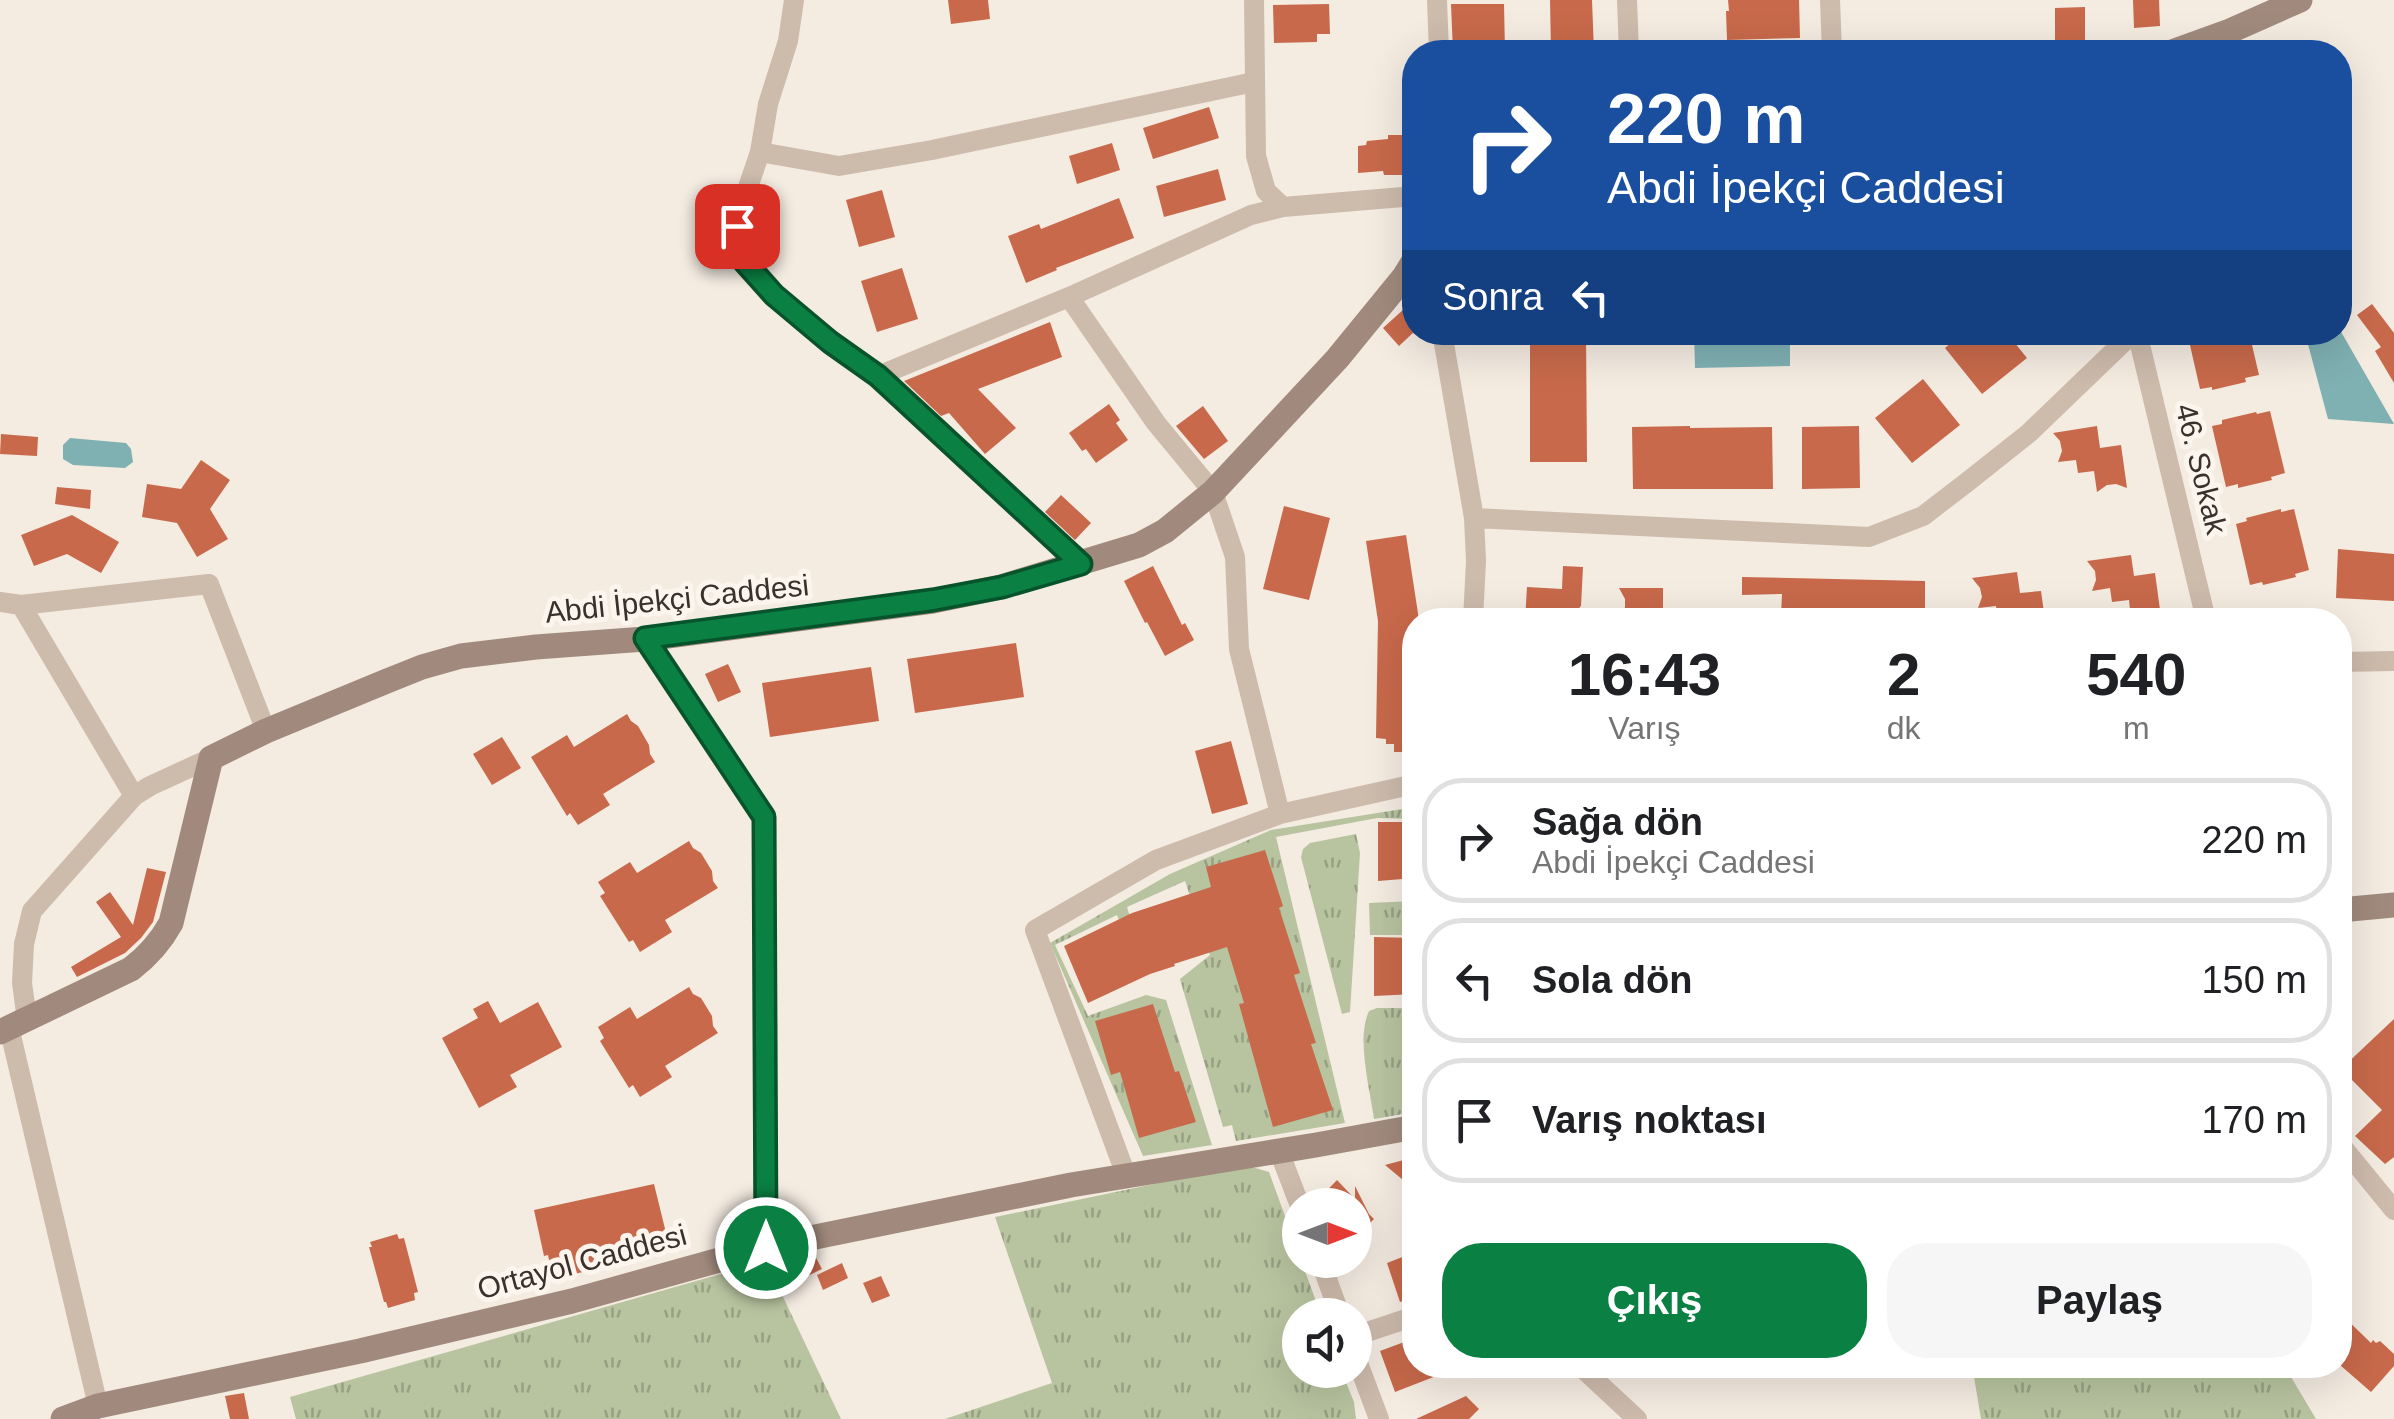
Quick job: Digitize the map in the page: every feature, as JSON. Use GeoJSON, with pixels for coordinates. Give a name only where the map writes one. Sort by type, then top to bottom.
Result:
{"type":"FeatureCollection","features":[{"type":"Feature","properties":{"kind":"street"},"geometry":{"type":"LineString","coordinates":[[794,0],[788,42],[768,104],[760,152],[732,248],[774,295],[878,376],[1081,564]]}},
{"type":"Feature","properties":{"kind":"street"},"geometry":{"type":"LineString","coordinates":[[1254,0],[1256,156],[1266,191],[1284,208]]}},
{"type":"Feature","properties":{"kind":"street"},"geometry":{"type":"LineString","coordinates":[[1437,0],[1438,40]]}},
{"type":"Feature","properties":{"kind":"street"},"geometry":{"type":"LineString","coordinates":[[1628,0],[1629,40]]}},
{"type":"Feature","properties":{"kind":"street"},"geometry":{"type":"LineString","coordinates":[[1830,0],[1832,40]]}},
{"type":"Feature","properties":{"kind":"street"},"geometry":{"type":"LineString","coordinates":[[2205,40],[2300,0]]}},
{"type":"Feature","properties":{"kind":"street"},"geometry":{"type":"LineString","coordinates":[[760,152],[839,166],[1254,82]]}},
{"type":"Feature","properties":{"kind":"street"},"geometry":{"type":"LineString","coordinates":[[878,376],[1251,215],[1284,208],[1402,197]]}},
{"type":"Feature","properties":{"kind":"street","name":"Abdi İpekçi Caddesi"},"geometry":{"type":"LineString","coordinates":[[211,758],[422,667],[461,656],[645,638],[933,600],[1002,587],[1139,544],[1165,532],[1214,492],[1337,359],[1402,279]]}},
{"type":"Feature","properties":{"kind":"street"},"geometry":{"type":"LineString","coordinates":[[1068,297],[1156,422],[1214,492],[1236,557],[1239,649],[1280,814]]}},
{"type":"Feature","properties":{"kind":"street"},"geometry":{"type":"LineString","coordinates":[[1444,345],[1474,518],[1474,608]]}},
{"type":"Feature","properties":{"kind":"street"},"geometry":{"type":"LineString","coordinates":[[1474,518],[1869,537],[1922,516],[1966,484],[2029,433],[2122,345]]}},
{"type":"Feature","properties":{"kind":"street","name":"46. Sokak"},"geometry":{"type":"LineString","coordinates":[[2139,345],[2203,608]]}},
{"type":"Feature","properties":{"kind":"street"},"geometry":{"type":"LineString","coordinates":[[134,796],[10,604],[209,584],[266,732]]}},
{"type":"Feature","properties":{"kind":"street"},"geometry":{"type":"LineString","coordinates":[[645,638],[764,817],[766,1248]]}},
{"type":"Feature","properties":{"kind":"street"},"geometry":{"type":"LineString","coordinates":[[2352,662],[2394,662]]}},
{"type":"Feature","properties":{"kind":"street"},"geometry":{"type":"LineString","coordinates":[[98,1406],[12,1026],[22,983],[24,944],[32,911],[134,796],[211,758]]}},
{"type":"Feature","properties":{"kind":"street"},"geometry":{"type":"LineString","coordinates":[[12,1026],[131,970],[162,938],[171,923],[211,758]]}},
{"type":"Feature","properties":{"kind":"street"},"geometry":{"type":"LineString","coordinates":[[1126,1174],[1034,930],[1156,860],[1280,814],[1402,787]]}},
{"type":"Feature","properties":{"kind":"street"},"geometry":{"type":"LineString","coordinates":[[2352,910],[2391,910]]}},
{"type":"Feature","properties":{"kind":"street","name":"Ortayol Caddesi"},"geometry":{"type":"LineString","coordinates":[[64,1419],[98,1406],[360,1352],[766,1248],[1126,1174],[1402,1128]]}},
{"type":"Feature","properties":{"kind":"street"},"geometry":{"type":"LineString","coordinates":[[1279,1151],[1293,1188]]}},
{"type":"Feature","properties":{"kind":"street"},"geometry":{"type":"LineString","coordinates":[[2352,1157],[2391,1200]]}},
{"type":"Feature","properties":{"kind":"street"},"geometry":{"type":"LineString","coordinates":[[1372,1330],[1402,1320]]}},
{"type":"Feature","properties":{"kind":"street"},"geometry":{"type":"LineString","coordinates":[[1593,1378],[1637,1419]]}},
{"type":"Feature","properties":{"kind":"street"},"geometry":{"type":"LineString","coordinates":[[1368,1388],[1379,1419]]}},
{"type":"Feature","properties":{"kind":"green space"},"geometry":{"type":"Polygon","coordinates":[[[1402,809],[1402,819],[1377,818],[1276,837],[1345,1123],[1236,1141],[1232,1125],[1223,1127],[1180,979],[1210,955],[1185,881],[1127,907],[1147,973],[1141,977],[1117,915],[1055,945],[1088,1016],[1146,995],[1166,1000],[1212,1145],[1143,1156],[1050,943],[1170,874],[1271,830],[1402,809]]]}},
{"type":"Feature","properties":{"kind":"green space"},"geometry":{"type":"Polygon","coordinates":[[[1356,834],[1360,853],[1350,1012],[1342,1014],[1301,857],[1310,843],[1356,834]]]}},
{"type":"Feature","properties":{"kind":"green space"},"geometry":{"type":"Polygon","coordinates":[[[1402,902],[1402,935],[1370,935],[1369,903],[1402,902]]]}},
{"type":"Feature","properties":{"kind":"green space"},"geometry":{"type":"Polygon","coordinates":[[[1402,1008],[1402,1114],[1374,1119],[1364,1035],[1369,1011],[1402,1008]]]}},
{"type":"Feature","properties":{"kind":"green space"},"geometry":{"type":"Polygon","coordinates":[[[1245,1165],[1269,1172],[1282,1208],[1282,1278],[1308,1278],[1315,1298],[1282,1298],[1282,1388],[1348,1388],[1356,1419],[945,1419],[1052,1383],[995,1217],[1245,1165]]]}},
{"type":"Feature","properties":{"kind":"green space"},"geometry":{"type":"Polygon","coordinates":[[[766,1261],[841,1419],[296,1419],[290,1397],[766,1261]]]}},
{"type":"Feature","properties":{"kind":"green space"},"geometry":{"type":"Polygon","coordinates":[[[1974,1378],[2292,1378],[2316,1419],[1981,1419],[1974,1378]]]}},
{"type":"Feature","properties":{"kind":"water"},"geometry":{"type":"Polygon","coordinates":[[[1694,345],[1790,345],[1790,366],[1695,368],[1694,345]]]}},
{"type":"Feature","properties":{"kind":"water"},"geometry":{"type":"Polygon","coordinates":[[[2308,345],[2349,345],[2394,424],[2328,419],[2308,345]]]}},
{"type":"Feature","properties":{"kind":"water"},"geometry":{"type":"Polygon","coordinates":[[[70,438],[126,443],[133,462],[125,468],[73,465],[63,459],[63,445],[70,438]]]}},
{"type":"Feature","properties":{"kind":"building"},"geometry":{"type":"Polygon","coordinates":[[[948,0],[988,0],[990,19],[951,24],[948,0]]]}},
{"type":"Feature","properties":{"kind":"building"},"geometry":{"type":"Polygon","coordinates":[[[1550,0],[1592,0],[1594,40],[1551,40],[1550,0]]]}},
{"type":"Feature","properties":{"kind":"building"},"geometry":{"type":"Polygon","coordinates":[[[1728,0],[1799,0],[1800,38],[1727,40],[1728,0]]]}},
{"type":"Feature","properties":{"kind":"building"},"geometry":{"type":"Polygon","coordinates":[[[2133,0],[2159,0],[2160,26],[2134,28],[2133,0]]]}},
{"type":"Feature","properties":{"kind":"building"},"geometry":{"type":"Polygon","coordinates":[[[1329,4],[1330,34],[1317,34],[1317,42],[1274,43],[1273,5],[1329,4]]]}},
{"type":"Feature","properties":{"kind":"building"},"geometry":{"type":"Polygon","coordinates":[[[1451,4],[1504,4],[1505,40],[1452,40],[1451,4]]]}},
{"type":"Feature","properties":{"kind":"building"},"geometry":{"type":"Polygon","coordinates":[[[2085,7],[2085,40],[2055,40],[2055,8],[2085,7]]]}},
{"type":"Feature","properties":{"kind":"building"},"geometry":{"type":"Polygon","coordinates":[[[1209,107],[1219,138],[1153,159],[1143,128],[1209,107]]]}},
{"type":"Feature","properties":{"kind":"building"},"geometry":{"type":"Polygon","coordinates":[[[1388,135],[1402,135],[1402,175],[1384,175],[1383,171],[1358,173],[1358,146],[1388,139],[1388,135]]]}},
{"type":"Feature","properties":{"kind":"building"},"geometry":{"type":"Polygon","coordinates":[[[1112,143],[1120,170],[1077,184],[1069,156],[1112,143]]]}},
{"type":"Feature","properties":{"kind":"building"},"geometry":{"type":"Polygon","coordinates":[[[1218,169],[1226,200],[1164,217],[1156,186],[1218,169]]]}},
{"type":"Feature","properties":{"kind":"building"},"geometry":{"type":"Polygon","coordinates":[[[882,190],[895,237],[859,247],[846,200],[882,190]]]}},
{"type":"Feature","properties":{"kind":"building"},"geometry":{"type":"Polygon","coordinates":[[[1119,198],[1134,238],[1026,283],[1008,236],[1039,224],[1041,229],[1119,198]]]}},
{"type":"Feature","properties":{"kind":"building"},"geometry":{"type":"Polygon","coordinates":[[[902,268],[918,319],[877,332],[861,281],[902,268]]]}},
{"type":"Feature","properties":{"kind":"building"},"geometry":{"type":"Polygon","coordinates":[[[2372,304],[2394,333],[2394,383],[2375,351],[2381,347],[2357,315],[2372,304]]]}},
{"type":"Feature","properties":{"kind":"building"},"geometry":{"type":"Polygon","coordinates":[[[1402,311],[1399,346],[1383,328],[1402,311]]]}},
{"type":"Feature","properties":{"kind":"building"},"geometry":{"type":"Polygon","coordinates":[[[1050,322],[1062,357],[978,389],[1016,428],[985,454],[949,413],[941,416],[904,381],[1050,322]]]}},
{"type":"Feature","properties":{"kind":"building"},"geometry":{"type":"Polygon","coordinates":[[[1530,345],[1586,345],[1587,462],[1530,462],[1530,345]]]}},
{"type":"Feature","properties":{"kind":"building"},"geometry":{"type":"Polygon","coordinates":[[[2016,345],[2027,358],[1982,394],[1945,348],[2016,345]]]}},
{"type":"Feature","properties":{"kind":"building"},"geometry":{"type":"Polygon","coordinates":[[[2190,345],[2252,345],[2259,375],[2245,378],[2246,382],[2200,389],[2190,345]]]}},
{"type":"Feature","properties":{"kind":"building"},"geometry":{"type":"Polygon","coordinates":[[[1923,379],[1960,425],[1912,463],[1875,418],[1923,379]]]}},
{"type":"Feature","properties":{"kind":"building"},"geometry":{"type":"Polygon","coordinates":[[[1109,404],[1128,440],[1096,463],[1069,433],[1109,404]]]}},
{"type":"Feature","properties":{"kind":"building"},"geometry":{"type":"Polygon","coordinates":[[[1203,406],[1228,441],[1204,459],[1176,426],[1203,406]]]}},
{"type":"Feature","properties":{"kind":"building"},"geometry":{"type":"Polygon","coordinates":[[[2270,411],[2285,473],[2271,477],[2272,480],[2226,487],[2212,426],[2222,424],[2222,420],[2270,411]]]}},
{"type":"Feature","properties":{"kind":"building"},"geometry":{"type":"Polygon","coordinates":[[[1859,426],[1860,488],[1802,489],[1802,427],[1859,426]]]}},
{"type":"Feature","properties":{"kind":"building"},"geometry":{"type":"Polygon","coordinates":[[[2097,426],[2100,448],[2121,445],[2127,488],[2107,485],[2097,492],[2094,471],[2078,473],[2076,460],[2058,462],[2062,451],[2053,433],[2097,426]]]}},
{"type":"Feature","properties":{"kind":"building"},"geometry":{"type":"Polygon","coordinates":[[[1632,427],[1772,427],[1773,489],[1633,489],[1632,427]]]}},
{"type":"Feature","properties":{"kind":"building"},"geometry":{"type":"Polygon","coordinates":[[[1,434],[38,437],[37,456],[0,454],[1,434]]]}},
{"type":"Feature","properties":{"kind":"building"},"geometry":{"type":"Polygon","coordinates":[[[201,460],[230,480],[210,509],[228,539],[197,557],[177,523],[142,517],[147,484],[181,489],[201,460]]]}},
{"type":"Feature","properties":{"kind":"building"},"geometry":{"type":"Polygon","coordinates":[[[57,487],[91,490],[90,509],[55,504],[57,487]]]}},
{"type":"Feature","properties":{"kind":"building"},"geometry":{"type":"Polygon","coordinates":[[[1061,495],[1091,523],[1075,540],[1045,512],[1061,495]]]}},
{"type":"Feature","properties":{"kind":"building"},"geometry":{"type":"Polygon","coordinates":[[[1284,506],[1330,518],[1309,600],[1263,589],[1284,506]]]}},
{"type":"Feature","properties":{"kind":"building"},"geometry":{"type":"Polygon","coordinates":[[[2281,509],[2294,509],[2309,570],[2295,574],[2296,577],[2250,585],[2236,524],[2281,509]]]}},
{"type":"Feature","properties":{"kind":"building"},"geometry":{"type":"Polygon","coordinates":[[[72,515],[119,542],[101,573],[67,554],[34,566],[21,535],[72,515]]]}},
{"type":"Feature","properties":{"kind":"building"},"geometry":{"type":"Polygon","coordinates":[[[1406,535],[1417,608],[1402,608],[1402,752],[1394,752],[1394,744],[1386,744],[1386,739],[1376,738],[1378,621],[1366,541],[1406,535]]]}},
{"type":"Feature","properties":{"kind":"building"},"geometry":{"type":"Polygon","coordinates":[[[2338,549],[2394,554],[2394,601],[2336,598],[2338,549]]]}},
{"type":"Feature","properties":{"kind":"building"},"geometry":{"type":"Polygon","coordinates":[[[2131,555],[2134,576],[2155,573],[2160,608],[2130,608],[2129,600],[2112,602],[2110,588],[2092,591],[2095,571],[2087,561],[2131,555]]]}},
{"type":"Feature","properties":{"kind":"building"},"geometry":{"type":"Polygon","coordinates":[[[1153,566],[1182,625],[1185,623],[1194,640],[1165,656],[1124,581],[1153,566]]]}},
{"type":"Feature","properties":{"kind":"building"},"geometry":{"type":"Polygon","coordinates":[[[1563,566],[1583,567],[1579,608],[1526,608],[1527,587],[1562,589],[1563,566]]]}},
{"type":"Feature","properties":{"kind":"building"},"geometry":{"type":"Polygon","coordinates":[[[2017,572],[2020,593],[2041,591],[2043,608],[1978,608],[1982,597],[1972,578],[2017,572]]]}},
{"type":"Feature","properties":{"kind":"building"},"geometry":{"type":"Polygon","coordinates":[[[1742,577],[1925,581],[1925,608],[1781,608],[1782,594],[1742,595],[1742,577]]]}},
{"type":"Feature","properties":{"kind":"building"},"geometry":{"type":"Polygon","coordinates":[[[1619,588],[1663,588],[1663,608],[1625,608],[1619,588]]]}},
{"type":"Feature","properties":{"kind":"building"},"geometry":{"type":"Polygon","coordinates":[[[1016,643],[1024,697],[915,713],[907,659],[1016,643]]]}},
{"type":"Feature","properties":{"kind":"building"},"geometry":{"type":"Polygon","coordinates":[[[728,664],[741,692],[718,702],[705,674],[728,664]]]}},
{"type":"Feature","properties":{"kind":"building"},"geometry":{"type":"Polygon","coordinates":[[[871,667],[879,721],[770,737],[762,683],[871,667]]]}},
{"type":"Feature","properties":{"kind":"building"},"geometry":{"type":"Polygon","coordinates":[[[627,714],[638,726],[655,762],[603,794],[610,805],[578,825],[570,813],[567,816],[531,757],[567,735],[574,747],[627,714]]]}},
{"type":"Feature","properties":{"kind":"building"},"geometry":{"type":"Polygon","coordinates":[[[502,737],[521,768],[492,785],[473,754],[502,737]]]}},
{"type":"Feature","properties":{"kind":"building"},"geometry":{"type":"Polygon","coordinates":[[[1231,741],[1248,804],[1212,814],[1195,751],[1231,741]]]}},
{"type":"Feature","properties":{"kind":"building"},"geometry":{"type":"Polygon","coordinates":[[[1378,822],[1402,822],[1402,879],[1378,881],[1378,822]]]}},
{"type":"Feature","properties":{"kind":"building"},"geometry":{"type":"Polygon","coordinates":[[[689,841],[701,853],[718,888],[665,920],[672,932],[640,952],[633,940],[629,942],[600,896],[605,893],[598,882],[630,862],[637,873],[689,841]]]}},
{"type":"Feature","properties":{"kind":"building"},"geometry":{"type":"Polygon","coordinates":[[[1265,850],[1300,973],[1294,975],[1316,1043],[1311,1044],[1333,1110],[1273,1127],[1227,947],[1174,964],[1088,1003],[1064,946],[1132,913],[1211,887],[1206,867],[1265,850]]]}},
{"type":"Feature","properties":{"kind":"building"},"geometry":{"type":"Polygon","coordinates":[[[147,868],[166,872],[153,922],[125,953],[77,977],[71,967],[121,937],[96,902],[110,892],[133,925],[147,868]]]}},
{"type":"Feature","properties":{"kind":"building"},"geometry":{"type":"Polygon","coordinates":[[[1374,937],[1402,938],[1402,995],[1374,996],[1374,937]]]}},
{"type":"Feature","properties":{"kind":"building"},"geometry":{"type":"Polygon","coordinates":[[[689,987],[701,998],[718,1033],[665,1066],[672,1077],[640,1097],[633,1085],[629,1088],[600,1041],[604,1038],[598,1027],[630,1007],[637,1019],[689,987]]]}},
{"type":"Feature","properties":{"kind":"building"},"geometry":{"type":"Polygon","coordinates":[[[488,1001],[500,1023],[538,1002],[562,1047],[510,1075],[517,1087],[479,1108],[442,1038],[478,1018],[473,1009],[488,1001]]]}},
{"type":"Feature","properties":{"kind":"building"},"geometry":{"type":"Polygon","coordinates":[[[1153,1004],[1196,1122],[1139,1138],[1120,1072],[1111,1075],[1095,1021],[1153,1004]]]}},
{"type":"Feature","properties":{"kind":"building"},"geometry":{"type":"Polygon","coordinates":[[[2394,1019],[2394,1157],[2385,1164],[2355,1136],[2382,1110],[2352,1080],[2352,1059],[2394,1019]]]}},
{"type":"Feature","properties":{"kind":"building"},"geometry":{"type":"Polygon","coordinates":[[[1402,1160],[1402,1179],[1385,1165],[1402,1160]]]}},
{"type":"Feature","properties":{"kind":"building"},"geometry":{"type":"Polygon","coordinates":[[[654,1184],[668,1241],[619,1253],[621,1263],[553,1279],[534,1210],[654,1184]]]}},
{"type":"Feature","properties":{"kind":"building"},"geometry":{"type":"Polygon","coordinates":[[[397,1234],[399,1239],[404,1238],[418,1292],[414,1293],[415,1300],[388,1308],[369,1247],[370,1242],[397,1234]]]}},
{"type":"Feature","properties":{"kind":"building"},"geometry":{"type":"Polygon","coordinates":[[[814,1254],[822,1269],[791,1284],[780,1261],[814,1254]]]}},
{"type":"Feature","properties":{"kind":"building"},"geometry":{"type":"Polygon","coordinates":[[[1402,1257],[1402,1301],[1400,1302],[1387,1263],[1402,1257]]]}},
{"type":"Feature","properties":{"kind":"building"},"geometry":{"type":"Polygon","coordinates":[[[842,1263],[848,1278],[823,1290],[817,1275],[842,1263]]]}},
{"type":"Feature","properties":{"kind":"building"},"geometry":{"type":"Polygon","coordinates":[[[881,1276],[890,1296],[872,1303],[863,1283],[881,1276]]]}},
{"type":"Feature","properties":{"kind":"building"},"geometry":{"type":"Polygon","coordinates":[[[2352,1325],[2371,1343],[2380,1341],[2394,1354],[2394,1366],[2371,1392],[2352,1375],[2352,1325]]]}},
{"type":"Feature","properties":{"kind":"building"},"geometry":{"type":"Polygon","coordinates":[[[1402,1343],[1402,1378],[1431,1378],[1395,1392],[1380,1351],[1402,1343]]]}},
{"type":"Feature","properties":{"kind":"building"},"geometry":{"type":"Polygon","coordinates":[[[244,1393],[249,1419],[230,1419],[225,1396],[244,1393]]]}},
{"type":"Feature","properties":{"kind":"building"},"geometry":{"type":"Polygon","coordinates":[[[1466,1396],[1479,1409],[1469,1419],[1416,1419],[1466,1396]]]}},
{"type":"Feature","properties":{"kind":"route"},"geometry":{"type":"LineString","coordinates":[[737,226],[732,248],[774,295],[878,376],[1081,564],[1002,587],[933,600],[645,638],[764,817],[766,1248]]}}]}
